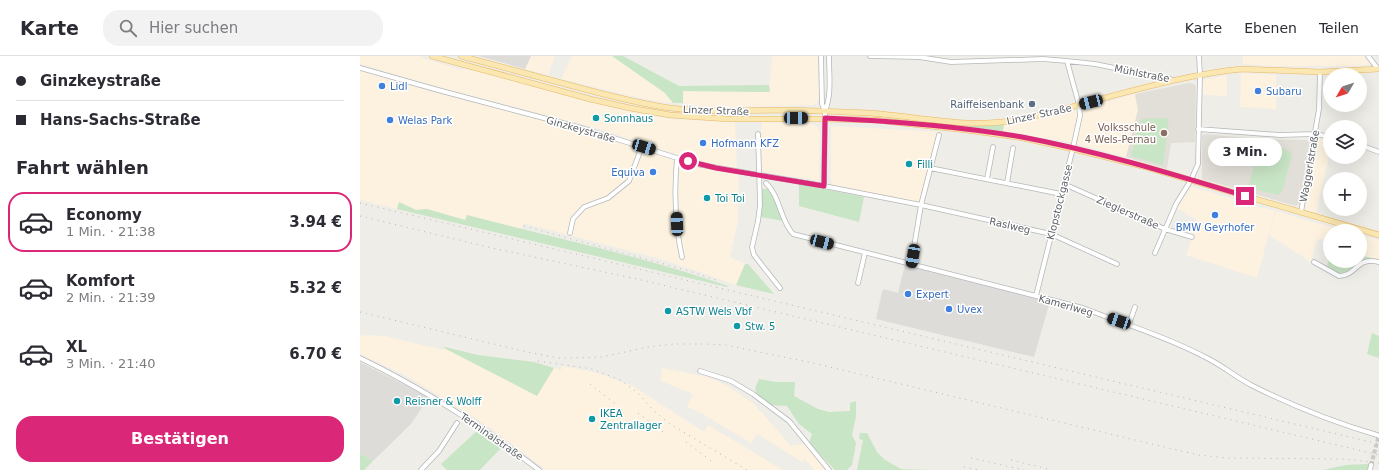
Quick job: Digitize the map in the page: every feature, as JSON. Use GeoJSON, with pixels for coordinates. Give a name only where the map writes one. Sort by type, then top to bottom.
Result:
{"type":"FeatureCollection","features":[{"type":"Feature","properties":{"kind":"main road","name":"Linzer Straße"},"geometry":{"type":"LineString","coordinates":[[432,56],[590,99],[650,112],[699,118],[825,118],[910,123],[1002,134],[1073,148],[1146,167],[1379,235]]}},
{"type":"Feature","properties":{"kind":"main road","name":"Linzer Straße"},"geometry":{"type":"LineString","coordinates":[[461,56],[601,93],[659,106],[691,110],[825,111],[989,124],[1015,120],[1079,105],[1176,80],[1242,69],[1320,72],[1379,69]]}},
{"type":"Feature","properties":{"kind":"street"},"geometry":{"type":"LineString","coordinates":[[821,56],[822,104],[825,111],[824,186]]}},
{"type":"Feature","properties":{"kind":"street"},"geometry":{"type":"LineString","coordinates":[[825,111],[828,104],[829,56]]}},
{"type":"Feature","properties":{"kind":"street","name":"Mühlstraße"},"geometry":{"type":"LineString","coordinates":[[870,56],[938,58],[950,62],[1044,59],[1095,64],[1176,80]]}},
{"type":"Feature","properties":{"kind":"street"},"geometry":{"type":"LineString","coordinates":[[1155,253],[1176,204],[1191,180],[1198,164],[1199,56]]}},
{"type":"Feature","properties":{"kind":"street"},"geometry":{"type":"LineString","coordinates":[[1368,56],[1379,69]]}},
{"type":"Feature","properties":{"kind":"street","name":"Klopstockgasse"},"geometry":{"type":"LineString","coordinates":[[1036,296],[1080,116],[1079,105],[1067,61]]}},
{"type":"Feature","properties":{"kind":"street","name":"Ginzkeystraße"},"geometry":{"type":"LineString","coordinates":[[360,68],[585,129],[677,158],[716,168],[758,174],[921,205]]}},
{"type":"Feature","properties":{"kind":"street","name":"Waggerlstraße"},"geometry":{"type":"LineString","coordinates":[[1301,212],[1319,109],[1320,72]]}},
{"type":"Feature","properties":{"kind":"street"},"geometry":{"type":"LineString","coordinates":[[1198,129],[1280,135],[1315,134],[1323,136]]}},
{"type":"Feature","properties":{"kind":"street"},"geometry":{"type":"LineString","coordinates":[[758,134],[759,215],[752,247],[754,255],[780,288]]}},
{"type":"Feature","properties":{"kind":"street"},"geometry":{"type":"LineString","coordinates":[[911,265],[921,205],[939,135]]}},
{"type":"Feature","properties":{"kind":"street"},"geometry":{"type":"LineString","coordinates":[[570,233],[573,219],[584,207],[608,198],[629,181],[642,146]]}},
{"type":"Feature","properties":{"kind":"street"},"geometry":{"type":"LineString","coordinates":[[987,179],[994,147]]}},
{"type":"Feature","properties":{"kind":"street"},"geometry":{"type":"LineString","coordinates":[[1006,183],[1013,148]]}},
{"type":"Feature","properties":{"kind":"street"},"geometry":{"type":"LineString","coordinates":[[1367,148],[1379,152]]}},
{"type":"Feature","properties":{"kind":"street"},"geometry":{"type":"LineString","coordinates":[[677,158],[676,174],[678,235],[682,257]]}},
{"type":"Feature","properties":{"kind":"street"},"geometry":{"type":"LineString","coordinates":[[930,168],[1061,194]]}},
{"type":"Feature","properties":{"kind":"street","name":"Kamerlweg"},"geometry":{"type":"LineString","coordinates":[[766,183],[772,188],[785,222],[793,234],[1083,308],[1129,324],[1208,358],[1251,385],[1273,396],[1378,436]]}},
{"type":"Feature","properties":{"kind":"street","name":"Zieglerstraße"},"geometry":{"type":"LineString","coordinates":[[1064,184],[1165,229],[1192,237]]}},
{"type":"Feature","properties":{"kind":"street","name":"Raslweg"},"geometry":{"type":"LineString","coordinates":[[921,205],[1051,234],[1117,264]]}},
{"type":"Feature","properties":{"kind":"street"},"geometry":{"type":"LineString","coordinates":[[858,283],[866,253]]}},
{"type":"Feature","properties":{"kind":"street"},"geometry":{"type":"LineString","coordinates":[[1314,262],[1339,276],[1348,274],[1367,260],[1379,262]]}},
{"type":"Feature","properties":{"kind":"street"},"geometry":{"type":"LineString","coordinates":[[1129,324],[1135,307]]}},
{"type":"Feature","properties":{"kind":"street","name":"Terminalstraße"},"geometry":{"type":"LineString","coordinates":[[360,358],[400,378],[450,408],[491,435],[539,470]]}},
{"type":"Feature","properties":{"kind":"street"},"geometry":{"type":"LineString","coordinates":[[700,371],[731,381],[753,394],[789,421],[829,470]]}},
{"type":"Feature","properties":{"kind":"street"},"geometry":{"type":"LineString","coordinates":[[421,470],[439,451],[457,424]]}},
{"type":"Feature","properties":{"kind":"shaded area"},"geometry":{"type":"Polygon","coordinates":[[[360,56],[421,56],[425,59],[460,69],[477,71],[618,109],[671,119],[735,122],[737,169],[693,160],[596,128],[426,84],[360,64],[360,56]]]}},
{"type":"Feature","properties":{"kind":"shaded area"},"geometry":{"type":"Polygon","coordinates":[[[479,56],[531,56],[525,69],[479,56]]]}},
{"type":"Feature","properties":{"kind":"shaded area"},"geometry":{"type":"Polygon","coordinates":[[[531,56],[555,56],[548,75],[525,69],[531,56]]]}},
{"type":"Feature","properties":{"kind":"shaded area"},"geometry":{"type":"Polygon","coordinates":[[[572,56],[612,56],[665,93],[673,103],[659,102],[561,79],[572,56]]]}},
{"type":"Feature","properties":{"kind":"shaded area"},"geometry":{"type":"Polygon","coordinates":[[[772,56],[818,56],[819,99],[817,103],[814,105],[729,107],[695,106],[683,103],[683,91],[769,92],[772,56]]]}},
{"type":"Feature","properties":{"kind":"shaded area"},"geometry":{"type":"Polygon","coordinates":[[[1243,56],[1365,56],[1370,62],[1369,65],[1353,66],[1273,66],[1243,64],[1243,56]]]}},
{"type":"Feature","properties":{"kind":"shaded area"},"geometry":{"type":"Polygon","coordinates":[[[360,70],[433,92],[590,133],[690,165],[739,175],[738,221],[730,257],[745,264],[736,285],[660,259],[523,223],[521,229],[467,215],[466,220],[427,209],[416,210],[399,202],[397,209],[360,200],[360,70]]]}},
{"type":"Feature","properties":{"kind":"shaded area","name":"Subaru"},"geometry":{"type":"Polygon","coordinates":[[[1241,73],[1276,75],[1276,109],[1240,107],[1241,73]]]}},
{"type":"Feature","properties":{"kind":"shaded area"},"geometry":{"type":"Polygon","coordinates":[[[1227,75],[1227,96],[1203,95],[1203,80],[1227,75]]]}},
{"type":"Feature","properties":{"kind":"shaded area","name":"Volksschule 4 Wels-Pernau"},"geometry":{"type":"Polygon","coordinates":[[[1189,83],[1194,84],[1196,87],[1195,142],[1171,143],[1167,169],[1126,157],[1138,110],[1135,94],[1189,83]]]}},
{"type":"Feature","properties":{"kind":"shaded area"},"geometry":{"type":"Polygon","coordinates":[[[1135,94],[1138,110],[1126,157],[1069,142],[1003,131],[1004,125],[1074,111],[1135,94]]]}},
{"type":"Feature","properties":{"kind":"shaded area"},"geometry":{"type":"Polygon","coordinates":[[[762,122],[813,124],[818,127],[820,133],[819,181],[761,172],[760,141],[762,122]]]}},
{"type":"Feature","properties":{"kind":"shaded area"},"geometry":{"type":"Polygon","coordinates":[[[835,126],[942,132],[931,169],[924,205],[832,185],[831,128],[835,126]]]}},
{"type":"Feature","properties":{"kind":"shaded area"},"geometry":{"type":"Polygon","coordinates":[[[1205,134],[1256,139],[1308,141],[1309,144],[1299,203],[1296,206],[1202,179],[1202,136],[1205,134]]]}},
{"type":"Feature","properties":{"kind":"shaded area"},"geometry":{"type":"Polygon","coordinates":[[[1323,137],[1323,164],[1327,164],[1325,172],[1323,172],[1323,182],[1316,213],[1303,209],[1318,139],[1323,137]]]}},
{"type":"Feature","properties":{"kind":"shaded area"},"geometry":{"type":"Polygon","coordinates":[[[1192,187],[1275,211],[1257,278],[1186,255],[1192,239],[1190,234],[1196,219],[1177,209],[1189,189],[1192,187]]]}},
{"type":"Feature","properties":{"kind":"shaded area"},"geometry":{"type":"Polygon","coordinates":[[[1276,211],[1323,225],[1323,240],[1317,240],[1311,262],[1269,235],[1276,211]]]}},
{"type":"Feature","properties":{"kind":"shaded area"},"geometry":{"type":"Polygon","coordinates":[[[1367,237],[1379,240],[1379,264],[1372,262],[1371,258],[1367,257],[1367,237]]]}},
{"type":"Feature","properties":{"kind":"shaded area"},"geometry":{"type":"Polygon","coordinates":[[[905,265],[1050,301],[1034,357],[876,319],[882,292],[884,289],[898,293],[905,265]]]}},
{"type":"Feature","properties":{"kind":"shaded area"},"geometry":{"type":"Polygon","coordinates":[[[360,336],[385,336],[443,350],[444,348],[536,395],[554,368],[561,370],[562,366],[598,373],[633,386],[704,432],[708,425],[783,470],[546,470],[489,427],[440,396],[406,376],[360,354],[360,336]]]}},
{"type":"Feature","properties":{"kind":"shaded area"},"geometry":{"type":"Polygon","coordinates":[[[360,362],[429,397],[411,424],[373,461],[360,453],[360,362]]]}},
{"type":"Feature","properties":{"kind":"shaded area"},"geometry":{"type":"Polygon","coordinates":[[[662,368],[708,377],[728,386],[755,405],[791,446],[809,443],[831,470],[814,470],[805,459],[802,462],[757,434],[751,443],[701,413],[687,407],[693,394],[661,381],[662,368]]]}},
{"type":"Feature","properties":{"kind":"green space"},"geometry":{"type":"Polygon","coordinates":[[[612,56],[623,56],[679,86],[769,85],[770,92],[683,91],[683,103],[673,103],[665,93],[612,56]]]}},
{"type":"Feature","properties":{"kind":"green space"},"geometry":{"type":"Polygon","coordinates":[[[1169,118],[1163,165],[1131,156],[1141,119],[1169,118]]]}},
{"type":"Feature","properties":{"kind":"green space"},"geometry":{"type":"Polygon","coordinates":[[[944,123],[968,126],[1004,125],[1003,131],[944,125],[944,123]]]}},
{"type":"Feature","properties":{"kind":"green space"},"geometry":{"type":"Polygon","coordinates":[[[1262,144],[1283,148],[1292,155],[1282,192],[1278,195],[1253,189],[1249,185],[1259,148],[1262,144]]]}},
{"type":"Feature","properties":{"kind":"green space"},"geometry":{"type":"Polygon","coordinates":[[[799,184],[864,197],[859,222],[799,206],[799,184]]]}},
{"type":"Feature","properties":{"kind":"green space"},"geometry":{"type":"Polygon","coordinates":[[[761,189],[771,189],[783,221],[761,217],[761,189]]]}},
{"type":"Feature","properties":{"kind":"green space"},"geometry":{"type":"Polygon","coordinates":[[[399,202],[416,210],[427,209],[465,220],[467,215],[598,248],[664,265],[728,286],[727,287],[397,209],[399,202]]]}},
{"type":"Feature","properties":{"kind":"green space"},"geometry":{"type":"Polygon","coordinates":[[[1367,257],[1371,258],[1372,262],[1367,263],[1367,257]]]}},
{"type":"Feature","properties":{"kind":"green space"},"geometry":{"type":"Polygon","coordinates":[[[745,264],[748,264],[774,294],[736,285],[745,264]]]}},
{"type":"Feature","properties":{"kind":"green space"},"geometry":{"type":"Polygon","coordinates":[[[1327,268],[1358,268],[1350,275],[1342,278],[1337,278],[1326,271],[1327,268]]]}},
{"type":"Feature","properties":{"kind":"green space"},"geometry":{"type":"Polygon","coordinates":[[[1372,333],[1379,336],[1379,358],[1367,354],[1372,333]]]}},
{"type":"Feature","properties":{"kind":"green space"},"geometry":{"type":"Polygon","coordinates":[[[444,348],[478,355],[534,362],[554,368],[537,396],[444,348]]]}},
{"type":"Feature","properties":{"kind":"green space"},"geometry":{"type":"Polygon","coordinates":[[[759,379],[776,382],[795,382],[794,396],[818,409],[829,412],[850,411],[850,403],[856,401],[856,416],[852,435],[856,443],[852,465],[847,470],[835,470],[809,443],[812,434],[799,424],[787,406],[768,405],[757,395],[755,389],[759,379]]]}},
{"type":"Feature","properties":{"kind":"green space"},"geometry":{"type":"Polygon","coordinates":[[[479,429],[503,446],[480,470],[447,470],[441,464],[479,429]]]}},
{"type":"Feature","properties":{"kind":"green space"},"geometry":{"type":"Polygon","coordinates":[[[860,433],[867,433],[877,452],[885,460],[901,469],[930,470],[857,470],[863,440],[859,439],[860,433]]]}},
{"type":"Feature","properties":{"kind":"green space"},"geometry":{"type":"Polygon","coordinates":[[[360,453],[373,461],[364,470],[360,470],[360,453]]]}},
{"type":"Feature","properties":{"kind":"green space"},"geometry":{"type":"Polygon","coordinates":[[[1369,464],[1367,470],[1323,470],[1346,465],[1369,464]]]}},
{"type":"Feature","properties":{"kind":"tunnel"},"geometry":{"type":"LineString","coordinates":[[1371,465],[1379,435]]}},
{"type":"Feature","properties":{"kind":"railway"},"geometry":{"type":"LineString","coordinates":[[360,203],[1379,444]]}},
{"type":"Feature","properties":{"kind":"railway"},"geometry":{"type":"LineString","coordinates":[[360,216],[492,248],[637,279],[1379,455]]}},
{"type":"Feature","properties":{"kind":"railway"},"geometry":{"type":"LineString","coordinates":[[524,226],[686,270],[719,281]]}},
{"type":"Feature","properties":{"kind":"railway"},"geometry":{"type":"LineString","coordinates":[[360,312],[527,352],[559,358],[602,357],[648,347],[674,344],[725,345],[813,363],[1198,455],[1228,458],[1345,459],[1379,463]]}},
{"type":"Feature","properties":{"kind":"railway"},"geometry":{"type":"LineString","coordinates":[[538,361],[592,369],[620,380],[637,392],[654,411],[670,424],[747,470]]}},
{"type":"Feature","properties":{"kind":"railway"},"geometry":{"type":"LineString","coordinates":[[590,384],[617,405]]}},
{"type":"Feature","properties":{"kind":"railway"},"geometry":{"type":"LineString","coordinates":[[638,413],[666,434]]}},
{"type":"Feature","properties":{"kind":"railway"},"geometry":{"type":"LineString","coordinates":[[686,442],[714,463]]}},
{"type":"Feature","properties":{"kind":"railway"},"geometry":{"type":"LineString","coordinates":[[971,458],[1024,470]]}},
{"type":"Feature","properties":{"kind":"railway"},"geometry":{"type":"LineString","coordinates":[[1011,460],[1052,470]]}},
{"type":"Feature","properties":{"kind":"railway"},"geometry":{"type":"LineString","coordinates":[[964,467],[979,470]]}},
{"type":"Feature","properties":{"kind":"place","name":"Lidl"},"geometry":{"type":"Point","coordinates":[382,86]}},
{"type":"Feature","properties":{"kind":"place","name":"Subaru"},"geometry":{"type":"Point","coordinates":[1258,91]}},
{"type":"Feature","properties":{"kind":"place","name":"Raiffeisenbank"},"geometry":{"type":"Point","coordinates":[1032,104]}},
{"type":"Feature","properties":{"kind":"place","name":"Sonnhaus"},"geometry":{"type":"Point","coordinates":[596,118]}},
{"type":"Feature","properties":{"kind":"place","name":"Welas Park"},"geometry":{"type":"Point","coordinates":[390,120]}},
{"type":"Feature","properties":{"kind":"place","name":"Volksschule 4 Wels-Pernau"},"geometry":{"type":"Point","coordinates":[1164,133]}},
{"type":"Feature","properties":{"kind":"place","name":"Hofmann KFZ"},"geometry":{"type":"Point","coordinates":[703,143]}},
{"type":"Feature","properties":{"kind":"place","name":"Filli"},"geometry":{"type":"Point","coordinates":[909,164]}},
{"type":"Feature","properties":{"kind":"place","name":"Equiva"},"geometry":{"type":"Point","coordinates":[653,172]}},
{"type":"Feature","properties":{"kind":"place","name":"Toi Toi"},"geometry":{"type":"Point","coordinates":[707,198]}},
{"type":"Feature","properties":{"kind":"place","name":"BMW Geyrhofer"},"geometry":{"type":"Point","coordinates":[1215,215]}},
{"type":"Feature","properties":{"kind":"place","name":"Expert"},"geometry":{"type":"Point","coordinates":[908,294]}},
{"type":"Feature","properties":{"kind":"place","name":"Uvex"},"geometry":{"type":"Point","coordinates":[949,309]}},
{"type":"Feature","properties":{"kind":"place","name":"ASTW Wels Vbf"},"geometry":{"type":"Point","coordinates":[668,311]}},
{"type":"Feature","properties":{"kind":"place","name":"Stw. 5"},"geometry":{"type":"Point","coordinates":[737,326]}},
{"type":"Feature","properties":{"kind":"place","name":"Reisner & Wolff"},"geometry":{"type":"Point","coordinates":[397,401]}},
{"type":"Feature","properties":{"kind":"place","name":"IKEA Zentrallager"},"geometry":{"type":"Point","coordinates":[592,419]}},
{"type":"Feature","properties":{"kind":"route"},"geometry":{"type":"LineString","coordinates":[[688,161],[716,168],[824,186],[825,118],[875,120],[1002,134],[1073,148],[1146,167],[1245,196]]}}]}
